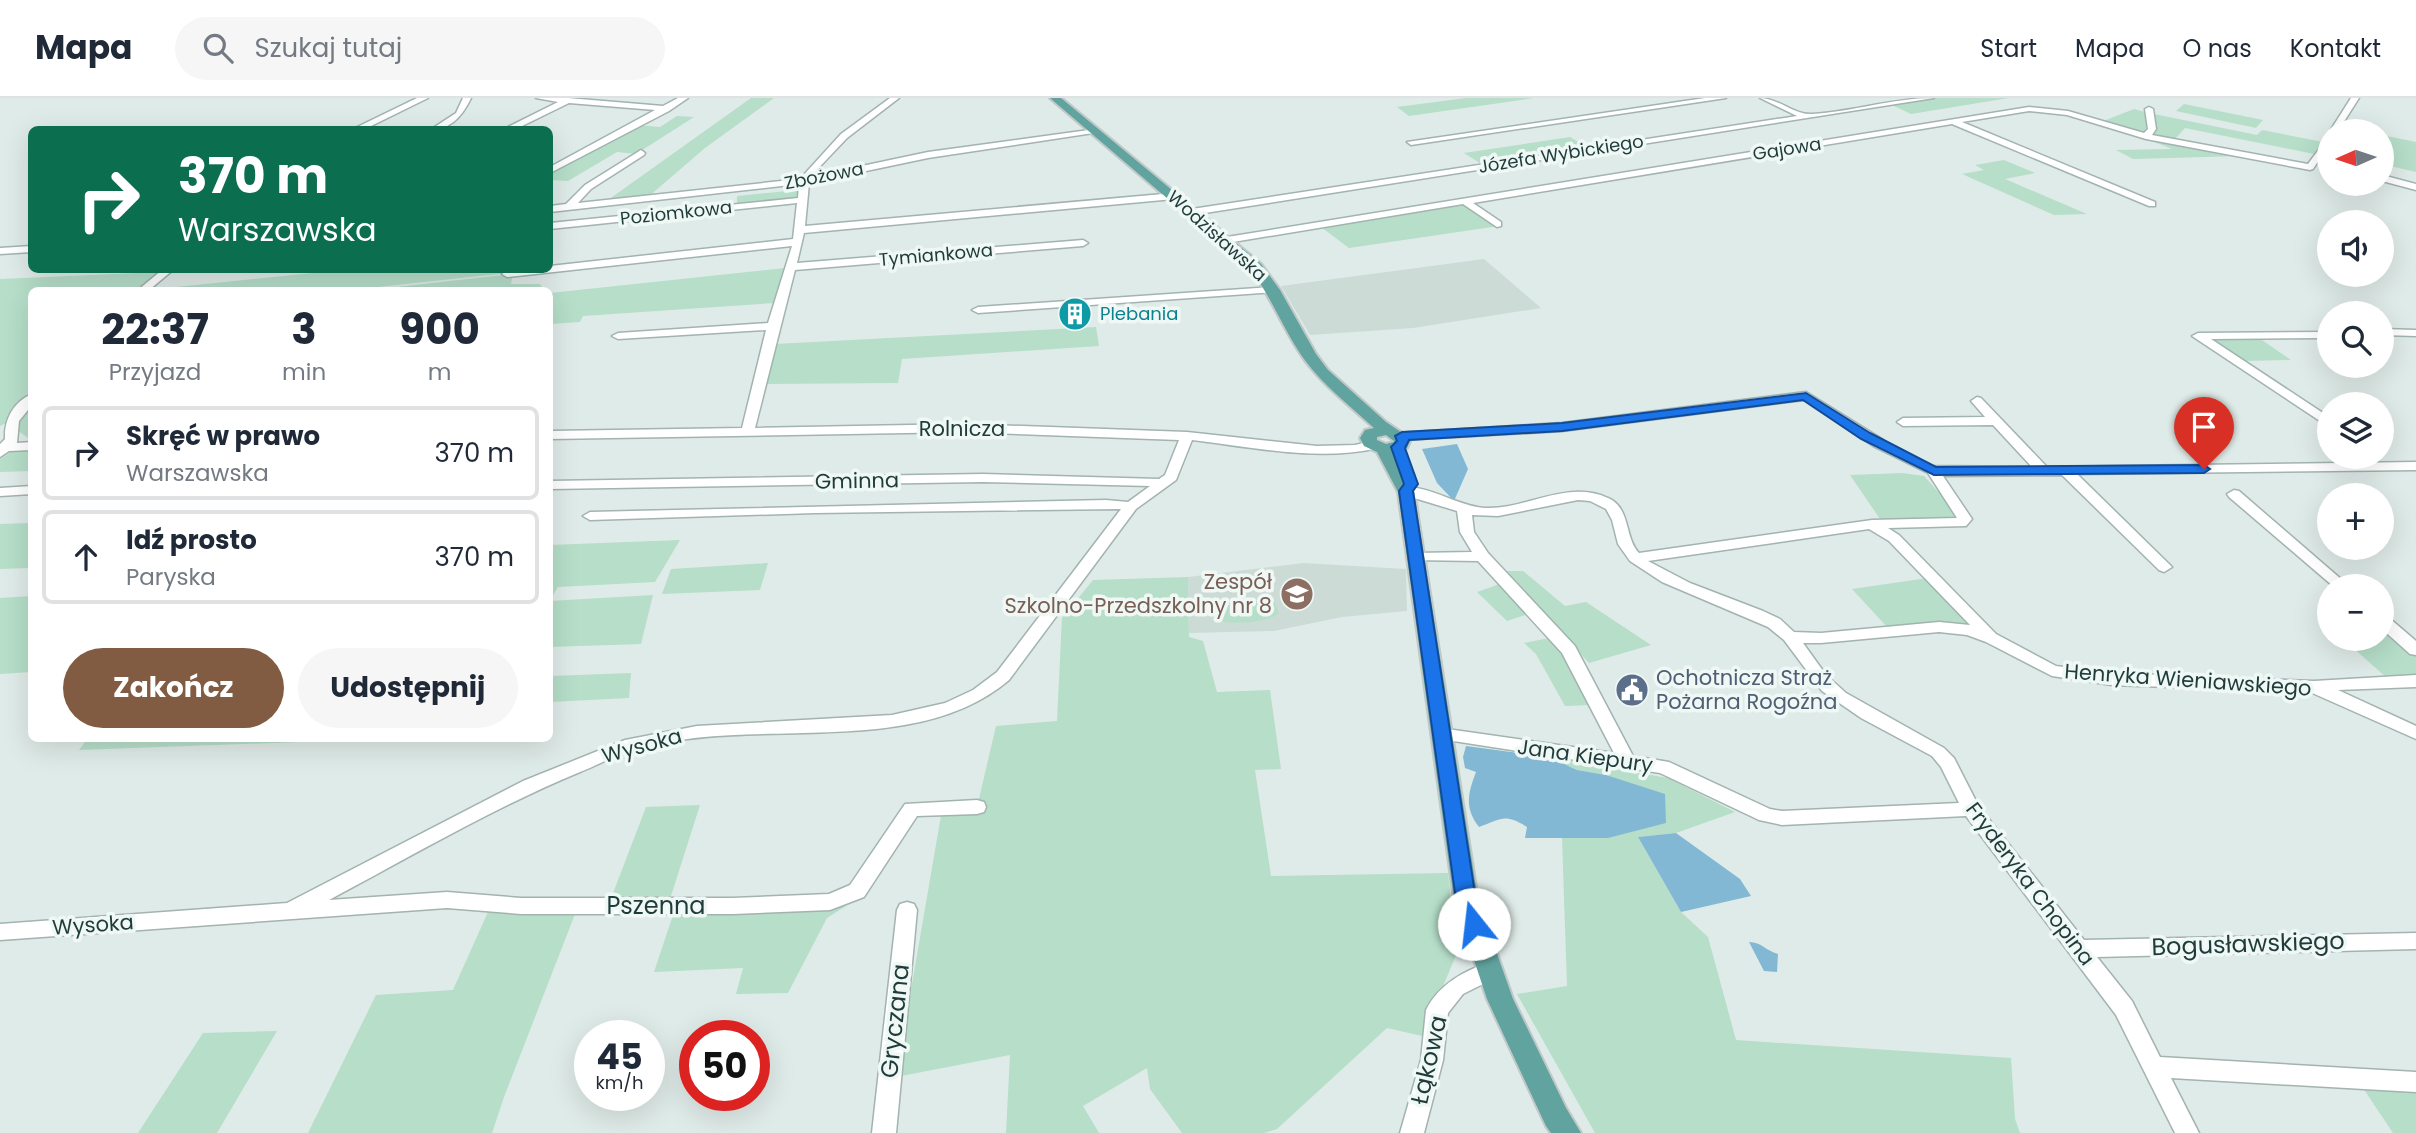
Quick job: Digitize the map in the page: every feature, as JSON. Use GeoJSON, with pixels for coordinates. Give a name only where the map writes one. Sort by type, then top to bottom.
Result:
{"type":"FeatureCollection","features":[{"type":"Feature","properties":{"kind":"main road","name":"Wodzisławska"},"geometry":{"type":"LineString","coordinates":[[1055,98],[1256,267],[1273,290],[1309,355],[1349,399],[1350,405],[1386,440],[1400,485],[1406,491],[1466,900],[1500,999],[1556,1117],[1567,1133]]}},
{"type":"Feature","properties":{"kind":"street"},"geometry":{"type":"LineString","coordinates":[[364,126],[424,98]]}},
{"type":"Feature","properties":{"kind":"street"},"geometry":{"type":"LineString","coordinates":[[440,126],[459,114],[467,98]]}},
{"type":"Feature","properties":{"kind":"street"},"geometry":{"type":"LineString","coordinates":[[540,98],[666,109]]}},
{"type":"Feature","properties":{"kind":"street"},"geometry":{"type":"LineString","coordinates":[[553,168],[684,98]]}},
{"type":"Feature","properties":{"kind":"street"},"geometry":{"type":"LineString","coordinates":[[747,432],[798,236],[805,176],[844,136],[895,98]]}},
{"type":"Feature","properties":{"kind":"street"},"geometry":{"type":"LineString","coordinates":[[1411,142],[1722,98]]}},
{"type":"Feature","properties":{"kind":"street"},"geometry":{"type":"LineString","coordinates":[[1764,98],[1806,117]]}},
{"type":"Feature","properties":{"kind":"street","name":"Józefa Wybickiego"},"geometry":{"type":"LineString","coordinates":[[1192,212],[1930,98]]}},
{"type":"Feature","properties":{"kind":"street"},"geometry":{"type":"LineString","coordinates":[[2044,98],[2048,103],[2046,110]]}},
{"type":"Feature","properties":{"kind":"street"},"geometry":{"type":"LineString","coordinates":[[2342,119],[2355,98]]}},
{"type":"Feature","properties":{"kind":"street"},"geometry":{"type":"LineString","coordinates":[[514,126],[569,100]]}},
{"type":"Feature","properties":{"kind":"street","name":"Gajowa"},"geometry":{"type":"LineString","coordinates":[[1227,240],[2029,109],[2068,113],[2146,136],[2315,167],[2317,163]]}},
{"type":"Feature","properties":{"kind":"street"},"geometry":{"type":"LineString","coordinates":[[2146,136],[2152,129],[2149,109]]}},
{"type":"Feature","properties":{"kind":"street"},"geometry":{"type":"LineString","coordinates":[[1954,122],[2152,204]]}},
{"type":"Feature","properties":{"kind":"street","name":"Zbożowa"},"geometry":{"type":"LineString","coordinates":[[553,209],[803,181],[928,155],[1096,132]]}},
{"type":"Feature","properties":{"kind":"street"},"geometry":{"type":"LineString","coordinates":[[570,206],[587,187],[641,153]]}},
{"type":"Feature","properties":{"kind":"street"},"geometry":{"type":"LineString","coordinates":[[2394,181],[2416,187]]}},
{"type":"Feature","properties":{"kind":"street"},"geometry":{"type":"LineString","coordinates":[[553,268],[798,236],[1174,196]]}},
{"type":"Feature","properties":{"kind":"street","name":"Poziomkowa"},"geometry":{"type":"LineString","coordinates":[[553,226],[802,200]]}},
{"type":"Feature","properties":{"kind":"street"},"geometry":{"type":"LineString","coordinates":[[1464,201],[1497,224]]}},
{"type":"Feature","properties":{"kind":"street","name":"Tymiankowa"},"geometry":{"type":"LineString","coordinates":[[790,267],[1083,243]]}},
{"type":"Feature","properties":{"kind":"street"},"geometry":{"type":"LineString","coordinates":[[0,251],[28,248]]}},
{"type":"Feature","properties":{"kind":"street"},"geometry":{"type":"LineString","coordinates":[[147,287],[165,273]]}},
{"type":"Feature","properties":{"kind":"street"},"geometry":{"type":"LineString","coordinates":[[507,274],[515,273]]}},
{"type":"Feature","properties":{"kind":"street"},"geometry":{"type":"LineString","coordinates":[[978,310],[1273,290]]}},
{"type":"Feature","properties":{"kind":"street"},"geometry":{"type":"LineString","coordinates":[[618,336],[773,326]]}},
{"type":"Feature","properties":{"kind":"street"},"geometry":{"type":"LineString","coordinates":[[2394,332],[2416,333]]}},
{"type":"Feature","properties":{"kind":"street"},"geometry":{"type":"LineString","coordinates":[[2317,336],[2198,336],[2317,415]]}},
{"type":"Feature","properties":{"kind":"street","name":"Rolnicza"},"geometry":{"type":"LineString","coordinates":[[553,435],[964,428],[1187,436],[1317,450],[1355,449],[1386,440],[1562,427],[1806,396],[1859,432],[1934,471]]}},
{"type":"Feature","properties":{"kind":"street"},"geometry":{"type":"LineString","coordinates":[[3,449],[12,440],[10,423],[17,410],[28,401]]}},
{"type":"Feature","properties":{"kind":"street"},"geometry":{"type":"LineString","coordinates":[[1977,401],[2044,471]]}},
{"type":"Feature","properties":{"kind":"street"},"geometry":{"type":"LineString","coordinates":[[1903,422],[1997,421]]}},
{"type":"Feature","properties":{"kind":"street","name":"Wysoka"},"geometry":{"type":"LineString","coordinates":[[0,932],[290,911],[530,786],[631,744],[697,732],[891,721],[921,716],[977,696],[993,685],[1014,663],[1131,506],[1163,484],[1176,469],[1187,436]]}},
{"type":"Feature","properties":{"kind":"street"},"geometry":{"type":"LineString","coordinates":[[3,449],[28,446]]}},
{"type":"Feature","properties":{"kind":"street"},"geometry":{"type":"LineString","coordinates":[[1934,471],[2416,466]]}},
{"type":"Feature","properties":{"kind":"street"},"geometry":{"type":"LineString","coordinates":[[2396,467],[2416,481]]}},
{"type":"Feature","properties":{"kind":"street"},"geometry":{"type":"LineString","coordinates":[[1406,491],[1425,495],[1464,510],[1496,512],[1568,498],[1598,499],[1613,506],[1619,514],[1624,543],[1635,558],[1872,524],[1961,523],[1965,519],[1962,512],[1934,471]]}},
{"type":"Feature","properties":{"kind":"street"},"geometry":{"type":"LineString","coordinates":[[2066,471],[2164,567]]}},
{"type":"Feature","properties":{"kind":"street","name":"Gminna"},"geometry":{"type":"LineString","coordinates":[[553,485],[983,478],[1145,481],[1163,484]]}},
{"type":"Feature","properties":{"kind":"street"},"geometry":{"type":"LineString","coordinates":[[0,492],[28,491]]}},
{"type":"Feature","properties":{"kind":"street"},"geometry":{"type":"LineString","coordinates":[[2234,494],[2328,574]]}},
{"type":"Feature","properties":{"kind":"street"},"geometry":{"type":"LineString","coordinates":[[590,516],[816,509],[1106,504],[1131,506]]}},
{"type":"Feature","properties":{"kind":"street"},"geometry":{"type":"LineString","coordinates":[[1464,510],[1467,532],[1482,556],[1569,650],[1627,762]]}},
{"type":"Feature","properties":{"kind":"street"},"geometry":{"type":"LineString","coordinates":[[1872,524],[1894,538],[1992,638]]}},
{"type":"Feature","properties":{"kind":"street"},"geometry":{"type":"LineString","coordinates":[[1416,557],[1482,556]]}},
{"type":"Feature","properties":{"kind":"street","name":"Fryderyka Chopina"},"geometry":{"type":"LineString","coordinates":[[1635,558],[1662,575],[1757,614],[1793,637],[1814,672],[1828,686],[1938,752],[1948,763],[1971,809],[2124,1008],[2187,1133]]}},
{"type":"Feature","properties":{"kind":"street","name":"Henryka Wieniawskiego"},"geometry":{"type":"LineString","coordinates":[[1793,637],[1821,638],[1940,627],[1969,630],[1992,638],[2052,671],[2112,679],[2313,686],[2416,733]]}},
{"type":"Feature","properties":{"kind":"street"},"geometry":{"type":"LineString","coordinates":[[2394,631],[2416,650]]}},
{"type":"Feature","properties":{"kind":"street"},"geometry":{"type":"LineString","coordinates":[[2313,686],[2416,681]]}},
{"type":"Feature","properties":{"kind":"street","name":"Jana Kiepury"},"geometry":{"type":"LineString","coordinates":[[1440,734],[1663,767],[1766,815],[1782,818],[1971,809]]}},
{"type":"Feature","properties":{"kind":"street","name":"Pszenna"},"geometry":{"type":"LineString","coordinates":[[290,911],[447,900],[521,906],[733,906],[830,902],[857,891],[912,809],[977,807]]}},
{"type":"Feature","properties":{"kind":"street","name":"Gryczana"},"geometry":{"type":"LineString","coordinates":[[884,1133],[907,910]]}},
{"type":"Feature","properties":{"kind":"street","name":"Bogusławskiego"},"geometry":{"type":"LineString","coordinates":[[2080,950],[2416,940]]}},
{"type":"Feature","properties":{"kind":"street","name":"Łąkowa"},"geometry":{"type":"LineString","coordinates":[[1412,1133],[1432,1060],[1437,1010],[1455,988],[1490,971]]}},
{"type":"Feature","properties":{"kind":"street"},"geometry":{"type":"LineString","coordinates":[[2154,1067],[2416,1082]]}},
{"type":"Feature","properties":{"kind":"shaded area"},"geometry":{"type":"Polygon","coordinates":[[[1484,259],[1541,308],[1413,328],[1310,335],[1281,286],[1484,259]]]}},
{"type":"Feature","properties":{"kind":"shaded area","name":"Zespół Szkolno-Przedszkolny nr 8"},"geometry":{"type":"Polygon","coordinates":[[[1304,563],[1406,569],[1407,611],[1342,617],[1274,631],[1189,633],[1188,577],[1304,563]]]}},
{"type":"Feature","properties":{"kind":"green space"},"geometry":{"type":"Polygon","coordinates":[[[751,98],[774,98],[705,148],[648,197],[608,200],[751,98]]]}},
{"type":"Feature","properties":{"kind":"green space"},"geometry":{"type":"Polygon","coordinates":[[[1466,98],[1534,98],[1409,116],[1397,107],[1466,98]]]}},
{"type":"Feature","properties":{"kind":"green space"},"geometry":{"type":"Polygon","coordinates":[[[1938,98],[2009,98],[1911,114],[1892,105],[1938,98]]]}},
{"type":"Feature","properties":{"kind":"green space"},"geometry":{"type":"Polygon","coordinates":[[[2184,104],[2263,120],[2256,128],[2176,111],[2184,104]]]}},
{"type":"Feature","properties":{"kind":"green space"},"geometry":{"type":"Polygon","coordinates":[[[2134,109],[2145,112],[2149,128],[2145,132],[2101,122],[2134,109]]]}},
{"type":"Feature","properties":{"kind":"green space"},"geometry":{"type":"Polygon","coordinates":[[[2154,114],[2257,135],[2262,130],[2317,141],[2317,150],[2314,154],[2185,128],[2174,140],[2152,136],[2157,129],[2154,114]]]}},
{"type":"Feature","properties":{"kind":"green space"},"geometry":{"type":"Polygon","coordinates":[[[677,116],[694,117],[636,154],[617,152],[568,181],[553,180],[553,170],[638,125],[660,127],[677,116]]]}},
{"type":"Feature","properties":{"kind":"green space"},"geometry":{"type":"Polygon","coordinates":[[[2134,134],[2242,156],[2133,159],[2116,150],[2172,149],[2134,134]]]}},
{"type":"Feature","properties":{"kind":"green space"},"geometry":{"type":"Polygon","coordinates":[[[1570,137],[1590,149],[1483,165],[1464,153],[1570,137]]]}},
{"type":"Feature","properties":{"kind":"green space"},"geometry":{"type":"Polygon","coordinates":[[[2394,137],[2416,142],[2416,172],[2394,167],[2394,137]]]}},
{"type":"Feature","properties":{"kind":"green space"},"geometry":{"type":"Polygon","coordinates":[[[2004,160],[2035,173],[2005,179],[2087,214],[2054,215],[1962,174],[1984,170],[1975,165],[2004,160]]]}},
{"type":"Feature","properties":{"kind":"green space"},"geometry":{"type":"Polygon","coordinates":[[[798,190],[798,200],[737,205],[737,196],[798,190]]]}},
{"type":"Feature","properties":{"kind":"green space"},"geometry":{"type":"Polygon","coordinates":[[[1462,203],[1493,225],[1499,226],[1349,248],[1321,227],[1462,203]]]}},
{"type":"Feature","properties":{"kind":"green space"},"geometry":{"type":"Polygon","coordinates":[[[785,268],[774,303],[583,316],[580,322],[553,324],[553,293],[785,268]]]}},
{"type":"Feature","properties":{"kind":"green space"},"geometry":{"type":"Polygon","coordinates":[[[160,273],[141,287],[28,287],[28,438],[17,430],[20,416],[0,426],[0,279],[160,273]]]}},
{"type":"Feature","properties":{"kind":"green space"},"geometry":{"type":"Polygon","coordinates":[[[313,273],[508,273],[378,287],[176,287],[313,273]]]}},
{"type":"Feature","properties":{"kind":"green space"},"geometry":{"type":"Polygon","coordinates":[[[513,274],[511,284],[540,284],[542,287],[397,287],[513,274]]]}},
{"type":"Feature","properties":{"kind":"green space"},"geometry":{"type":"Polygon","coordinates":[[[1096,327],[1099,346],[902,359],[898,383],[765,384],[775,344],[1096,327]]]}},
{"type":"Feature","properties":{"kind":"green space"},"geometry":{"type":"Polygon","coordinates":[[[2209,337],[2259,338],[2291,360],[2242,361],[2209,337]]]}},
{"type":"Feature","properties":{"kind":"green space"},"geometry":{"type":"Polygon","coordinates":[[[16,449],[28,449],[28,471],[0,472],[0,459],[16,449]]]}},
{"type":"Feature","properties":{"kind":"green space"},"geometry":{"type":"Polygon","coordinates":[[[1902,473],[1924,476],[1958,514],[1956,518],[1882,522],[1850,475],[1902,473]]]}},
{"type":"Feature","properties":{"kind":"green space"},"geometry":{"type":"Polygon","coordinates":[[[28,523],[28,568],[0,569],[0,524],[28,523]]]}},
{"type":"Feature","properties":{"kind":"green space"},"geometry":{"type":"Polygon","coordinates":[[[680,540],[655,582],[558,587],[553,595],[553,545],[680,540]]]}},
{"type":"Feature","properties":{"kind":"green space"},"geometry":{"type":"Polygon","coordinates":[[[768,563],[760,590],[662,594],[671,569],[768,563]]]}},
{"type":"Feature","properties":{"kind":"green space"},"geometry":{"type":"Polygon","coordinates":[[[1506,571],[1523,571],[1565,606],[1586,602],[1651,645],[1589,663],[1506,571]]]}},
{"type":"Feature","properties":{"kind":"green space"},"geometry":{"type":"Polygon","coordinates":[[[1188,577],[1189,637],[1203,641],[1217,692],[1270,690],[1281,769],[1255,770],[1271,876],[1448,873],[1457,953],[1422,1036],[1387,1028],[1277,1129],[1264,1133],[1182,1133],[1150,1089],[1147,1068],[1083,1106],[1099,1133],[1006,1133],[1010,1055],[896,1077],[943,804],[977,807],[996,726],[1057,721],[1062,618],[1093,580],[1188,577]]]}},
{"type":"Feature","properties":{"kind":"green space"},"geometry":{"type":"Polygon","coordinates":[[[1928,578],[1974,626],[1943,621],[1888,628],[1852,589],[1928,578]]]}},
{"type":"Feature","properties":{"kind":"green space"},"geometry":{"type":"Polygon","coordinates":[[[1500,584],[1531,613],[1507,621],[1477,592],[1500,584]]]}},
{"type":"Feature","properties":{"kind":"green space"},"geometry":{"type":"Polygon","coordinates":[[[653,595],[641,644],[553,647],[553,601],[653,595]]]}},
{"type":"Feature","properties":{"kind":"green space"},"geometry":{"type":"Polygon","coordinates":[[[28,596],[28,672],[0,674],[0,598],[28,596]]]}},
{"type":"Feature","properties":{"kind":"green space"},"geometry":{"type":"Polygon","coordinates":[[[1274,601],[1279,613],[1266,619],[1236,623],[1214,617],[1214,611],[1219,606],[1274,601]]]}},
{"type":"Feature","properties":{"kind":"green space"},"geometry":{"type":"Polygon","coordinates":[[[2394,637],[2416,656],[2416,677],[2387,678],[2357,651],[2394,651],[2394,637]]]}},
{"type":"Feature","properties":{"kind":"green space"},"geometry":{"type":"Polygon","coordinates":[[[1549,638],[1566,659],[1590,705],[1565,706],[1536,654],[1524,643],[1549,638]]]}},
{"type":"Feature","properties":{"kind":"green space"},"geometry":{"type":"Polygon","coordinates":[[[631,673],[629,698],[553,702],[553,676],[631,673]]]}},
{"type":"Feature","properties":{"kind":"green space"},"geometry":{"type":"Polygon","coordinates":[[[85,742],[301,742],[79,750],[85,742]]]}},
{"type":"Feature","properties":{"kind":"green space"},"geometry":{"type":"Polygon","coordinates":[[[1549,757],[1668,778],[1735,812],[1676,833],[1638,837],[1681,912],[1708,937],[1736,1040],[2011,1058],[2015,1119],[2020,1133],[1595,1133],[1517,994],[1567,986],[1562,838],[1608,838],[1606,775],[1577,770],[1549,757]]]}},
{"type":"Feature","properties":{"kind":"green space"},"geometry":{"type":"Polygon","coordinates":[[[700,805],[670,899],[610,901],[646,807],[700,805]]]}},
{"type":"Feature","properties":{"kind":"green space"},"geometry":{"type":"Polygon","coordinates":[[[846,906],[827,918],[788,993],[736,994],[743,968],[654,972],[674,912],[846,906]]]}},
{"type":"Feature","properties":{"kind":"green space"},"geometry":{"type":"Polygon","coordinates":[[[488,912],[575,914],[492,1133],[308,1133],[376,995],[453,990],[488,912]]]}},
{"type":"Feature","properties":{"kind":"green space"},"geometry":{"type":"Polygon","coordinates":[[[277,1031],[217,1133],[138,1133],[203,1033],[277,1031]]]}},
{"type":"Feature","properties":{"kind":"green space"},"geometry":{"type":"Polygon","coordinates":[[[2361,1085],[2416,1089],[2416,1133],[2393,1133],[2361,1085]]]}},
{"type":"Feature","properties":{"kind":"water"},"geometry":{"type":"Polygon","coordinates":[[[1457,444],[1468,469],[1454,501],[1437,483],[1422,449],[1457,444]]]}},
{"type":"Feature","properties":{"kind":"water"},"geometry":{"type":"Polygon","coordinates":[[[1466,746],[1549,757],[1577,770],[1606,775],[1665,794],[1666,823],[1608,838],[1525,838],[1527,827],[1508,819],[1479,827],[1469,807],[1469,794],[1476,772],[1465,768],[1463,757],[1466,746]]]}},
{"type":"Feature","properties":{"kind":"water"},"geometry":{"type":"Polygon","coordinates":[[[1676,833],[1740,879],[1751,896],[1681,912],[1638,837],[1676,833]]]}},
{"type":"Feature","properties":{"kind":"water"},"geometry":{"type":"Polygon","coordinates":[[[1749,942],[1757,943],[1778,954],[1777,972],[1764,971],[1749,942]]]}},
{"type":"Feature","properties":{"kind":"place","name":"Plebania"},"geometry":{"type":"Point","coordinates":[1075,314]}},
{"type":"Feature","properties":{"kind":"place","name":"Zespół Szkolno-Przedszkolny nr 8"},"geometry":{"type":"Point","coordinates":[1297,594]}},
{"type":"Feature","properties":{"kind":"place","name":"Ochotnicza Straż Pożarna Rogoźna"},"geometry":{"type":"Point","coordinates":[1632,690]}},
{"type":"Feature","properties":{"kind":"route"},"geometry":{"type":"LineString","coordinates":[[1474,924],[1466,900],[1440,734],[1406,491],[1411,484],[1398,447],[1404,442],[1402,436],[1562,427],[1806,396],[1866,436],[1934,471],[2204,469]]}}]}
